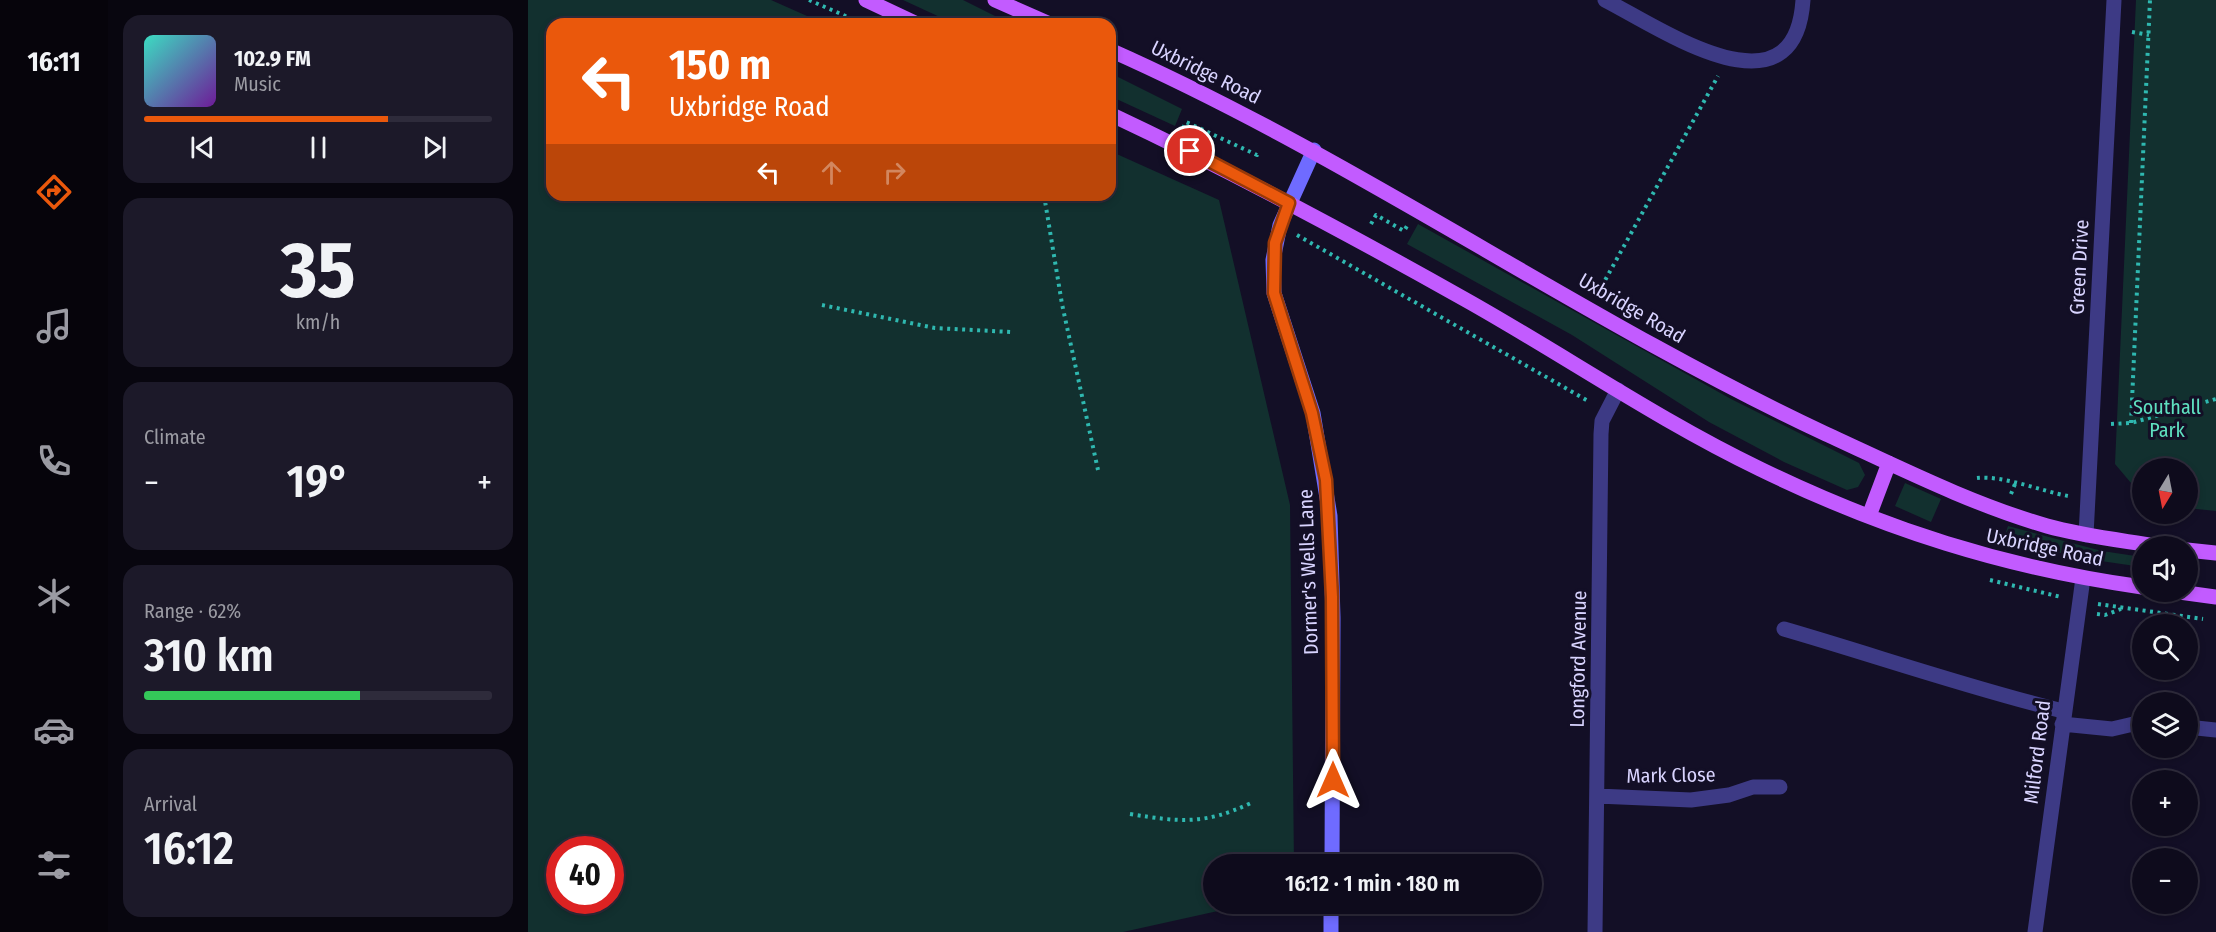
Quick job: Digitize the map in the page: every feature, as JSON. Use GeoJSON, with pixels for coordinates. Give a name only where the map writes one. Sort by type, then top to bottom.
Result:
{"type":"FeatureCollection","features":[{"type":"Feature","properties":{"kind":"main road"},"geometry":{"type":"LineString","coordinates":[[866,0],[904,18]]}},
{"type":"Feature","properties":{"kind":"main road"},"geometry":{"type":"LineString","coordinates":[[995,0],[1036,18]]}},
{"type":"Feature","properties":{"kind":"main road","name":"Uxbridge Road"},"geometry":{"type":"LineString","coordinates":[[1116,53],[1206,94],[1314,150],[1726,385],[1889,463],[2025,519],[2086,535],[2132,542]]}},
{"type":"Feature","properties":{"kind":"main road","name":"Uxbridge Road"},"geometry":{"type":"LineString","coordinates":[[1116,117],[1220,166],[1289,203],[1467,301],[1618,390],[1758,468],[1869,516],[1958,549],[2083,578],[2132,585]]}},
{"type":"Feature","properties":{"kind":"main road"},"geometry":{"type":"LineString","coordinates":[[1869,516],[1889,463]]}},
{"type":"Feature","properties":{"kind":"main road"},"geometry":{"type":"LineString","coordinates":[[2198,551],[2216,553]]}},
{"type":"Feature","properties":{"kind":"main road"},"geometry":{"type":"LineString","coordinates":[[2198,595],[2216,597]]}},
{"type":"Feature","properties":{"kind":"street"},"geometry":{"type":"LineString","coordinates":[[1605,0],[1709,53],[1727,60],[1751,62],[1781,52],[1799,27],[1803,0]]}},
{"type":"Feature","properties":{"kind":"street","name":"Green Drive"},"geometry":{"type":"LineString","coordinates":[[2086,535],[2114,0]]}},
{"type":"Feature","properties":{"kind":"street","name":"Dormer's Wells Lane"},"geometry":{"type":"LineString","coordinates":[[1314,150],[1289,203],[1275,243],[1274,293],[1312,413],[1330,516],[1333,618],[1332,854]]}},
{"type":"Feature","properties":{"kind":"street","name":"Longford Avenue"},"geometry":{"type":"LineString","coordinates":[[1595,932],[1601,434],[1602,421],[1618,390]]}},
{"type":"Feature","properties":{"kind":"street","name":"Milford Road"},"geometry":{"type":"LineString","coordinates":[[2035,932],[2062,717],[2083,578]]}},
{"type":"Feature","properties":{"kind":"street"},"geometry":{"type":"LineString","coordinates":[[1784,629],[1914,667],[2100,729],[2132,724]]}},
{"type":"Feature","properties":{"kind":"street"},"geometry":{"type":"LineString","coordinates":[[2198,728],[2216,730]]}},
{"type":"Feature","properties":{"kind":"street","name":"Mark Close"},"geometry":{"type":"LineString","coordinates":[[1597,796],[1691,800],[1729,795],[1753,787],[1780,787]]}},
{"type":"Feature","properties":{"kind":"street"},"geometry":{"type":"LineString","coordinates":[[1331,914],[1331,932]]}},
{"type":"Feature","properties":{"kind":"path"},"geometry":{"type":"LineString","coordinates":[[809,0],[850,18]]}},
{"type":"Feature","properties":{"kind":"path"},"geometry":{"type":"LineString","coordinates":[[2131,423],[2150,0]]}},
{"type":"Feature","properties":{"kind":"path"},"geometry":{"type":"LineString","coordinates":[[1589,308],[1727,60]]}},
{"type":"Feature","properties":{"kind":"path"},"geometry":{"type":"LineString","coordinates":[[1183,128],[1186,122],[1257,155],[1259,151]]}},
{"type":"Feature","properties":{"kind":"path"},"geometry":{"type":"LineString","coordinates":[[1045,201],[1062,304],[1098,470]]}},
{"type":"Feature","properties":{"kind":"path"},"geometry":{"type":"LineString","coordinates":[[1371,224],[1376,215],[1404,231],[1410,220]]}},
{"type":"Feature","properties":{"kind":"path"},"geometry":{"type":"LineString","coordinates":[[822,305],[935,328],[1011,332]]}},
{"type":"Feature","properties":{"kind":"path"},"geometry":{"type":"LineString","coordinates":[[2092,426],[2131,423],[2216,399]]}},
{"type":"Feature","properties":{"kind":"path"},"geometry":{"type":"LineString","coordinates":[[2002,480],[2088,499]]}},
{"type":"Feature","properties":{"kind":"path"},"geometry":{"type":"LineString","coordinates":[[2012,490],[2015,484]]}},
{"type":"Feature","properties":{"kind":"path"},"geometry":{"type":"LineString","coordinates":[[2099,604],[2206,619]]}},
{"type":"Feature","properties":{"kind":"path"},"geometry":{"type":"LineString","coordinates":[[2097,614],[2105,615],[2122,609]]}},
{"type":"Feature","properties":{"kind":"path"},"geometry":{"type":"LineString","coordinates":[[1130,814],[1182,822],[1213,818],[1251,803]]}},
{"type":"Feature","properties":{"kind":"green space"},"geometry":{"type":"Polygon","coordinates":[[[528,0],[771,0],[812,18],[546,18],[546,201],[1116,201],[1116,154],[1219,200],[1290,505],[1294,854],[1203,854],[1204,914],[1123,932],[528,932],[528,0]]]}},
{"type":"Feature","properties":{"kind":"green space"},"geometry":{"type":"Polygon","coordinates":[[[903,0],[963,0],[999,18],[942,18],[903,0]]]}},
{"type":"Feature","properties":{"kind":"green space","name":"Southall Park"},"geometry":{"type":"Polygon","coordinates":[[[2136,0],[2216,0],[2216,511],[2198,509],[2198,458],[2132,458],[2132,484],[2115,464],[2136,0]]]}},
{"type":"Feature","properties":{"kind":"green space"},"geometry":{"type":"Polygon","coordinates":[[[1116,76],[1182,109],[1175,126],[1116,99],[1116,76]]]}},
{"type":"Feature","properties":{"kind":"green space"},"geometry":{"type":"Polygon","coordinates":[[[1418,224],[1731,399],[1859,463],[1865,475],[1858,487],[1847,490],[1784,462],[1709,422],[1572,335],[1407,244],[1418,224]]]}},
{"type":"Feature","properties":{"kind":"green space"},"geometry":{"type":"Polygon","coordinates":[[[1905,483],[1941,499],[1931,522],[1895,506],[1905,483]]]}},
{"type":"Feature","properties":{"kind":"green space"},"geometry":{"type":"Polygon","coordinates":[[[2008,526],[2102,551],[2132,556],[2132,566],[2094,560],[2003,541],[2008,526]]]}},
{"type":"Feature","properties":{"kind":"route"},"geometry":{"type":"LineString","coordinates":[[1190,151],[1289,203],[1275,243],[1274,293],[1299,365],[1326,480],[1330,516],[1332,597],[1333,780]]}}]}
